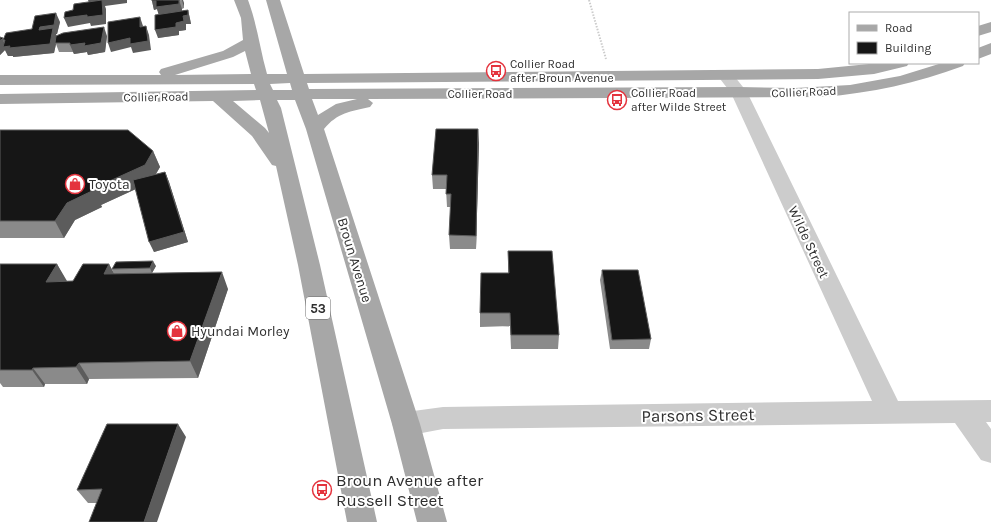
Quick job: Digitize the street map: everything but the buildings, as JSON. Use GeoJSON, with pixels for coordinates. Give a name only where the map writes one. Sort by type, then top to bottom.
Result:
{"type":"FeatureCollection","features":[{"type":"Feature","properties":{"kind":"main road","name":"53"},"geometry":{"type":"LineString","coordinates":[[241,0],[248,18],[251,42],[264,87],[272,108],[309,265],[362,522]]}},
{"type":"Feature","properties":{"kind":"main road","name":"Broun Avenue"},"geometry":{"type":"LineString","coordinates":[[273,0],[300,87],[315,129],[406,424],[432,522]]}},
{"type":"Feature","properties":{"kind":"main road"},"geometry":{"type":"LineString","coordinates":[[979,32],[991,26]]}},
{"type":"Feature","properties":{"kind":"main road"},"geometry":{"type":"LineString","coordinates":[[122,80],[152,75],[202,62],[228,54],[251,42]]}},
{"type":"Feature","properties":{"kind":"main road"},"geometry":{"type":"LineString","coordinates":[[979,54],[991,48]]}},
{"type":"Feature","properties":{"kind":"main road","name":"Collier Road"},"geometry":{"type":"LineString","coordinates":[[0,80],[122,80],[264,87],[300,87],[847,72],[874,69],[896,64]]}},
{"type":"Feature","properties":{"kind":"main road","name":"Collier Road"},"geometry":{"type":"LineString","coordinates":[[300,87],[394,94],[739,92],[783,95],[822,93],[899,82],[931,73],[954,64]]}},
{"type":"Feature","properties":{"kind":"main road","name":"Collier Road"},"geometry":{"type":"LineString","coordinates":[[0,99],[217,96],[264,87]]}},
{"type":"Feature","properties":{"kind":"main road"},"geometry":{"type":"LineString","coordinates":[[315,129],[323,118],[335,110],[353,104],[370,102],[394,94]]}},
{"type":"Feature","properties":{"kind":"main road"},"geometry":{"type":"LineString","coordinates":[[217,96],[259,132],[287,172]]}},
{"type":"Feature","properties":{"kind":"street","name":"Wilde Street"},"geometry":{"type":"LineString","coordinates":[[725,75],[739,92],[890,412]]}},
{"type":"Feature","properties":{"kind":"street","name":"Parsons Street"},"geometry":{"type":"LineString","coordinates":[[406,424],[443,418],[991,411]]}},
{"type":"Feature","properties":{"kind":"street"},"geometry":{"type":"LineString","coordinates":[[963,412],[991,451]]}},
{"type":"Feature","properties":{"kind":"path"},"geometry":{"type":"LineString","coordinates":[[589,0],[608,66]]}},
{"type":"Feature","properties":{"kind":"place","name":"Collier Road after Broun Avenue"},"geometry":{"type":"Point","coordinates":[496,71]}},
{"type":"Feature","properties":{"kind":"place","name":"Collier Road after Wilde Street"},"geometry":{"type":"Point","coordinates":[617,100]}},
{"type":"Feature","properties":{"kind":"place","name":"Toyota"},"geometry":{"type":"Point","coordinates":[75,184]}},
{"type":"Feature","properties":{"kind":"place","name":"Hyundai Morley"},"geometry":{"type":"Point","coordinates":[177,331]}},
{"type":"Feature","properties":{"kind":"place","name":"Broun Avenue after Russell Street"},"geometry":{"type":"Point","coordinates":[322,490]}}]}
